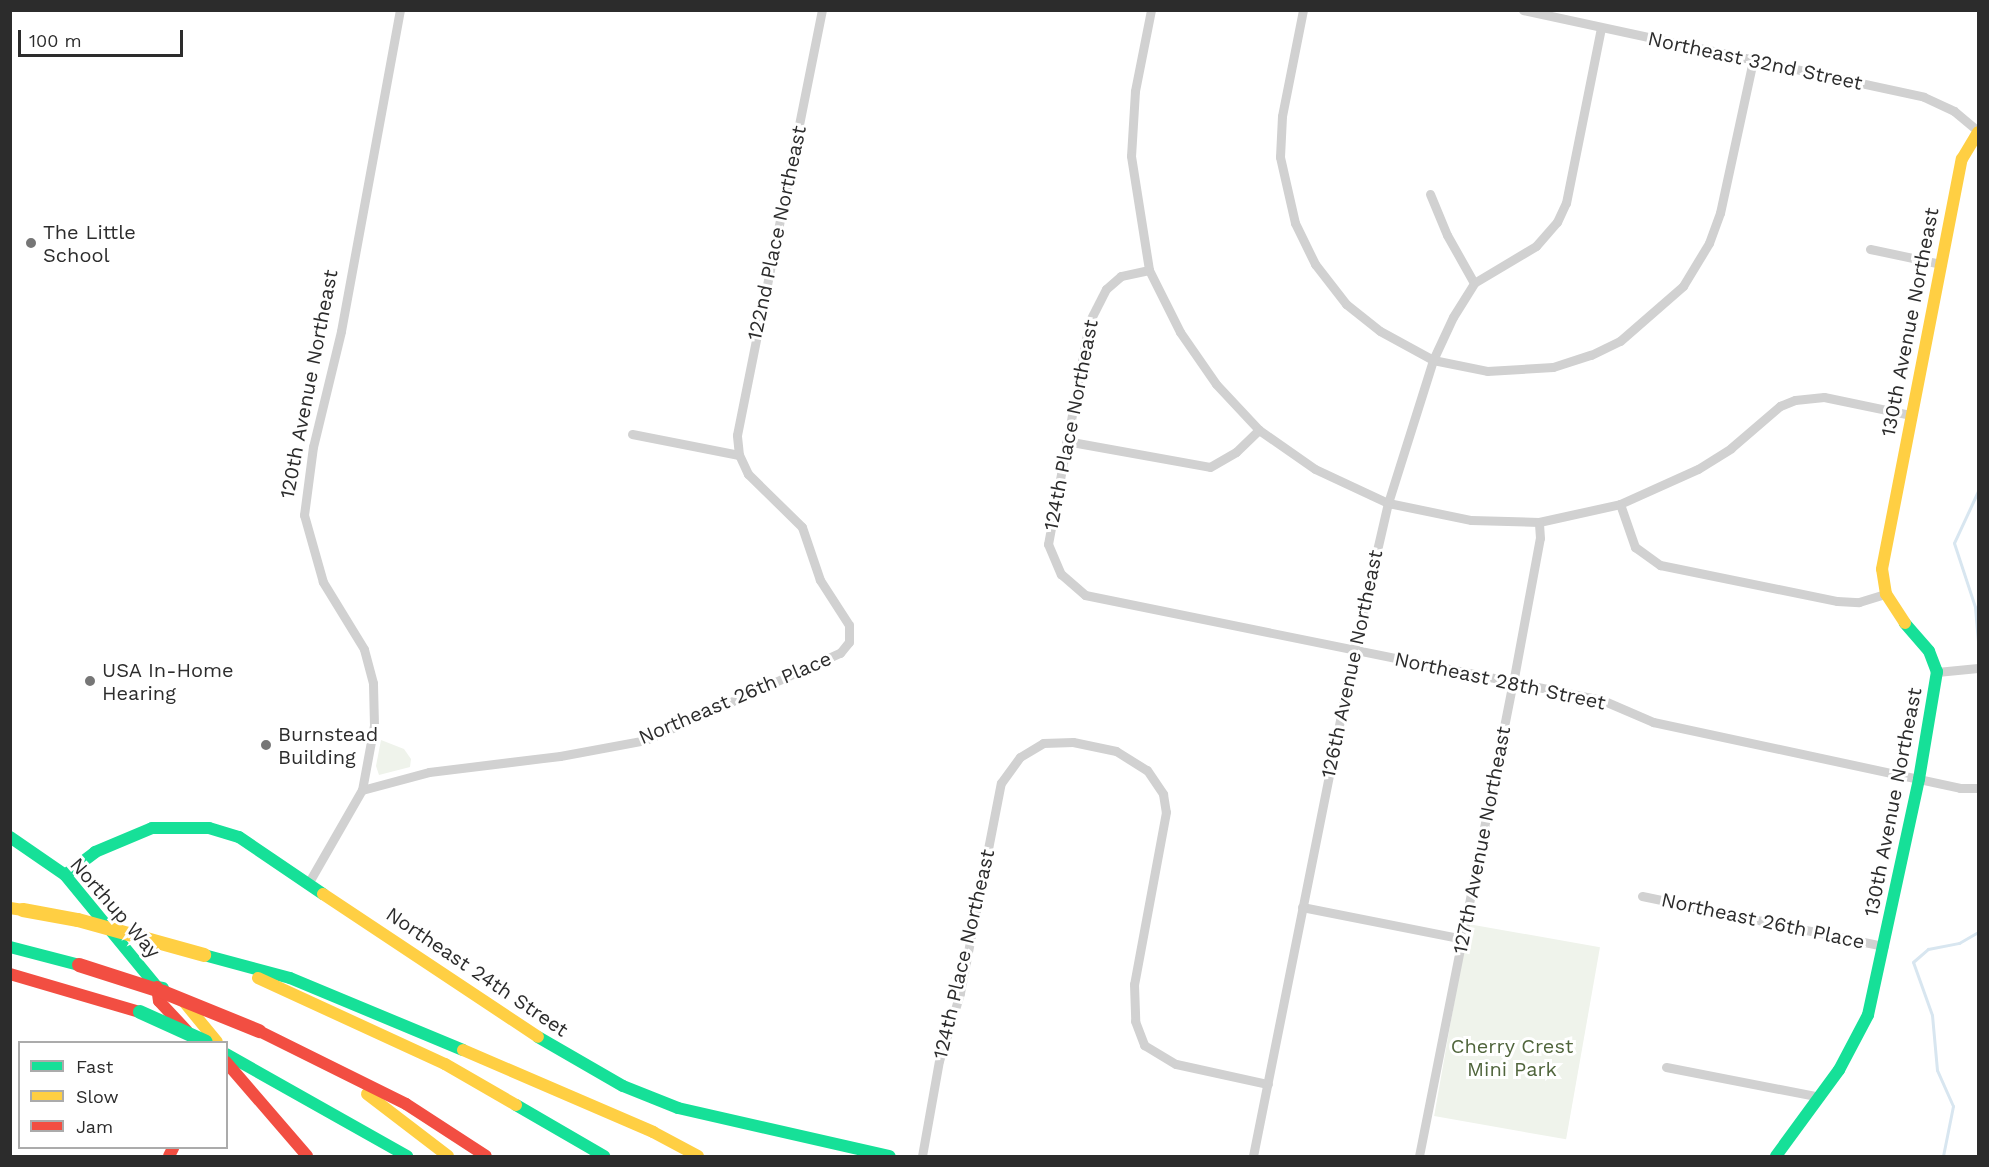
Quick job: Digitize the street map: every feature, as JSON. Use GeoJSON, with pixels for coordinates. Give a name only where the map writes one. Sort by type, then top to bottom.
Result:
{"type":"FeatureCollection","features":[{"type":"Feature","properties":{"kind":"main road","name":"130th Avenue Northeast"},"geometry":{"type":"LineString","coordinates":[[1776,1156],[1820,1097],[1856,1043],[1868,1016],[1919,779],[1937,672],[1929,651],[1895,612],[1886,594],[1882,569],[1962,159],[1978,131]]}},
{"type":"Feature","properties":{"kind":"main road","name":"Northeast 24th Street"},"geometry":{"type":"LineString","coordinates":[[65,875],[95,852],[123,837],[152,828],[181,826],[209,828],[239,837],[309,882],[517,1025],[623,1086],[678,1108],[857,1153],[890,1156]]}},
{"type":"Feature","properties":{"kind":"main road","name":"Northup Way"},"geometry":{"type":"LineString","coordinates":[[10,837],[65,875],[157,987],[159,1001],[198,1041]]}},
{"type":"Feature","properties":{"kind":"main road"},"geometry":{"type":"LineString","coordinates":[[17,909],[78,920],[290,978],[348,1000],[653,1132],[698,1156]]}},
{"type":"Feature","properties":{"kind":"main road"},"geometry":{"type":"LineString","coordinates":[[10,947],[79,965],[163,992],[259,1031],[406,1104],[486,1156]]}},
{"type":"Feature","properties":{"kind":"main road"},"geometry":{"type":"LineString","coordinates":[[204,955],[338,1012],[445,1064],[604,1156]]}},
{"type":"Feature","properties":{"kind":"main road"},"geometry":{"type":"LineString","coordinates":[[10,974],[140,1012],[204,1041]]}},
{"type":"Feature","properties":{"kind":"main road","name":"Northup Way"},"geometry":{"type":"LineString","coordinates":[[157,987],[175,992],[216,1041]]}},
{"type":"Feature","properties":{"kind":"main road"},"geometry":{"type":"LineString","coordinates":[[228,1055],[407,1156]]}},
{"type":"Feature","properties":{"kind":"main road"},"geometry":{"type":"LineString","coordinates":[[228,1067],[307,1156]]}},
{"type":"Feature","properties":{"kind":"main road"},"geometry":{"type":"LineString","coordinates":[[338,1071],[448,1156]]}},
{"type":"Feature","properties":{"kind":"street","name":"120th Avenue Northeast"},"geometry":{"type":"LineString","coordinates":[[309,882],[362,790],[374,725],[373,683],[364,649],[323,582],[304,515],[313,447],[341,331],[400,10]]}},
{"type":"Feature","properties":{"kind":"street","name":"122nd Place Northeast"},"geometry":{"type":"LineString","coordinates":[[739,455],[737,435],[743,401],[822,10]]}},
{"type":"Feature","properties":{"kind":"street"},"geometry":{"type":"LineString","coordinates":[[1151,10],[1135,91],[1131,156],[1149,270],[1180,332],[1216,384],[1259,430],[1315,469],[1388,503],[1470,520],[1539,522],[1620,504],[1698,470],[1731,448],[1780,406],[1824,397],[1911,415]]}},
{"type":"Feature","properties":{"kind":"street"},"geometry":{"type":"LineString","coordinates":[[1303,10],[1282,126],[1281,157],[1295,223],[1315,264],[1346,304],[1380,331],[1433,360],[1487,371],[1553,367],[1620,341],[1683,286],[1709,243],[1720,213],[1753,60]]}},
{"type":"Feature","properties":{"kind":"street","name":"Northeast 32nd Street"},"geometry":{"type":"LineString","coordinates":[[1523,10],[1924,97],[1954,111],[1978,131]]}},
{"type":"Feature","properties":{"kind":"street"},"geometry":{"type":"LineString","coordinates":[[1430,194],[1447,235],[1474,283],[1536,246],[1557,222],[1566,202],[1601,28]]}},
{"type":"Feature","properties":{"kind":"street"},"geometry":{"type":"LineString","coordinates":[[1870,249],[1941,264]]}},
{"type":"Feature","properties":{"kind":"street","name":"124th Place Northeast"},"geometry":{"type":"LineString","coordinates":[[1061,574],[1048,544],[1066,441],[1095,304],[1121,276],[1149,270]]}},
{"type":"Feature","properties":{"kind":"street","name":"126th Avenue Northeast"},"geometry":{"type":"LineString","coordinates":[[1253,1156],[1354,650],[1388,503],[1433,360],[1474,283]]}},
{"type":"Feature","properties":{"kind":"street"},"geometry":{"type":"LineString","coordinates":[[1066,441],[1209,467],[1236,452],[1259,430]]}},
{"type":"Feature","properties":{"kind":"street"},"geometry":{"type":"LineString","coordinates":[[632,434],[739,455]]}},
{"type":"Feature","properties":{"kind":"street","name":"Northeast 26th Place"},"geometry":{"type":"LineString","coordinates":[[362,790],[429,772],[560,756],[646,740],[840,653],[849,642],[849,625],[820,580],[802,527],[748,474],[739,455]]}},
{"type":"Feature","properties":{"kind":"street"},"geometry":{"type":"LineString","coordinates":[[1620,504],[1635,547],[1660,565],[1837,601],[1859,602],[1886,594]]}},
{"type":"Feature","properties":{"kind":"street","name":"127th Avenue Northeast"},"geometry":{"type":"LineString","coordinates":[[1419,1156],[1513,683],[1540,538],[1539,522]]}},
{"type":"Feature","properties":{"kind":"street","name":"Northeast 28th Street"},"geometry":{"type":"LineString","coordinates":[[1061,574],[1085,595],[1102,600],[1602,700],[1653,722],[1919,779],[1978,788]]}},
{"type":"Feature","properties":{"kind":"street"},"geometry":{"type":"LineString","coordinates":[[1937,672],[1978,668]]}},
{"type":"Feature","properties":{"kind":"street","name":"124th Place Northeast"},"geometry":{"type":"LineString","coordinates":[[922,1156],[939,1061],[960,993],[1001,783],[1020,757],[1043,743],[1073,742],[1116,751],[1134,760],[1156,781],[1166,812],[1132,1004],[1144,1045],[1176,1064],[1268,1084]]}},
{"type":"Feature","properties":{"kind":"street","name":"Northeast 26th Place"},"geometry":{"type":"LineString","coordinates":[[1642,896],[1884,945]]}},
{"type":"Feature","properties":{"kind":"street"},"geometry":{"type":"LineString","coordinates":[[1302,907],[1463,939]]}},
{"type":"Feature","properties":{"kind":"street"},"geometry":{"type":"LineString","coordinates":[[1666,1067],[1820,1097]]}},
{"type":"Feature","properties":{"kind":"green space"},"geometry":{"type":"Polygon","coordinates":[[[381,740],[404,749],[411,759],[410,767],[379,775],[376,766],[381,740]]]}},
{"type":"Feature","properties":{"kind":"green space","name":"Cherry Crest Mini Park"},"geometry":{"type":"Polygon","coordinates":[[[1468,924],[1600,947],[1566,1139],[1434,1116],[1468,924]]]}},
{"type":"Feature","properties":{"kind":"waterway"},"geometry":{"type":"LineString","coordinates":[[1978,491],[1954,543],[1975,607],[1978,643]]}},
{"type":"Feature","properties":{"kind":"waterway"},"geometry":{"type":"LineString","coordinates":[[1943,1156],[1953,1106],[1937,1070],[1932,1015],[1913,962],[1928,949],[1959,943],[1978,932]]}},
{"type":"Feature","properties":{"kind":"traffic: fast"},"geometry":{"type":"LineString","coordinates":[[1776,1156],[1839,1070],[1868,1015],[1919,779],[1937,672],[1929,651],[1905,623]]}},
{"type":"Feature","properties":{"kind":"traffic: fast"},"geometry":{"type":"LineString","coordinates":[[65,875],[95,852],[152,828],[209,828],[239,837],[323,894]]}},
{"type":"Feature","properties":{"kind":"traffic: fast"},"geometry":{"type":"LineString","coordinates":[[10,837],[65,875],[157,987],[163,988]]}},
{"type":"Feature","properties":{"kind":"traffic: fast"},"geometry":{"type":"LineString","coordinates":[[10,947],[79,965]]}},
{"type":"Feature","properties":{"kind":"traffic: fast"},"geometry":{"type":"LineString","coordinates":[[204,955],[290,978],[463,1050]]}},
{"type":"Feature","properties":{"kind":"traffic: fast"},"geometry":{"type":"LineString","coordinates":[[140,1012],[204,1041]]}},
{"type":"Feature","properties":{"kind":"traffic: fast"},"geometry":{"type":"LineString","coordinates":[[538,1037],[623,1086],[678,1108],[890,1156]]}},
{"type":"Feature","properties":{"kind":"traffic: fast"},"geometry":{"type":"LineString","coordinates":[[228,1055],[407,1156]]}},
{"type":"Feature","properties":{"kind":"traffic: fast"},"geometry":{"type":"LineString","coordinates":[[516,1105],[604,1156]]}},
{"type":"Feature","properties":{"kind":"traffic: slow"},"geometry":{"type":"LineString","coordinates":[[1905,623],[1886,594],[1882,569],[1962,159],[1978,132]]}},
{"type":"Feature","properties":{"kind":"traffic: slow"},"geometry":{"type":"LineString","coordinates":[[323,894],[538,1037]]}},
{"type":"Feature","properties":{"kind":"traffic: slow"},"geometry":{"type":"LineString","coordinates":[[10,908],[23,910]]}},
{"type":"Feature","properties":{"kind":"traffic: slow"},"geometry":{"type":"LineString","coordinates":[[23,910],[78,920],[204,955]]}},
{"type":"Feature","properties":{"kind":"traffic: slow"},"geometry":{"type":"LineString","coordinates":[[258,978],[445,1064],[516,1105]]}},
{"type":"Feature","properties":{"kind":"traffic: slow"},"geometry":{"type":"LineString","coordinates":[[185,1003],[216,1041]]}},
{"type":"Feature","properties":{"kind":"traffic: slow"},"geometry":{"type":"LineString","coordinates":[[463,1050],[653,1132],[698,1156]]}},
{"type":"Feature","properties":{"kind":"traffic: slow"},"geometry":{"type":"LineString","coordinates":[[367,1094],[448,1156]]}},
{"type":"Feature","properties":{"kind":"traffic: jam"},"geometry":{"type":"LineString","coordinates":[[79,965],[163,992],[259,1031]]}},
{"type":"Feature","properties":{"kind":"traffic: jam"},"geometry":{"type":"LineString","coordinates":[[10,974],[140,1012]]}},
{"type":"Feature","properties":{"kind":"traffic: jam"},"geometry":{"type":"LineString","coordinates":[[157,987],[159,1001],[187,1031]]}},
{"type":"Feature","properties":{"kind":"traffic: jam"},"geometry":{"type":"LineString","coordinates":[[259,1031],[406,1104],[486,1156]]}},
{"type":"Feature","properties":{"kind":"traffic: jam"},"geometry":{"type":"LineString","coordinates":[[228,1064],[307,1156]]}},
{"type":"Feature","properties":{"kind":"traffic: jam"},"geometry":{"type":"LineString","coordinates":[[169,1156],[172,1149]]}},
{"type":"Feature","properties":{"kind":"place","name":"The Little School"},"geometry":{"type":"Point","coordinates":[31,243]}},
{"type":"Feature","properties":{"kind":"place","name":"USA In-Home Hearing"},"geometry":{"type":"Point","coordinates":[90,681]}},
{"type":"Feature","properties":{"kind":"place","name":"Burnstead Building"},"geometry":{"type":"Point","coordinates":[266,745]}}]}
